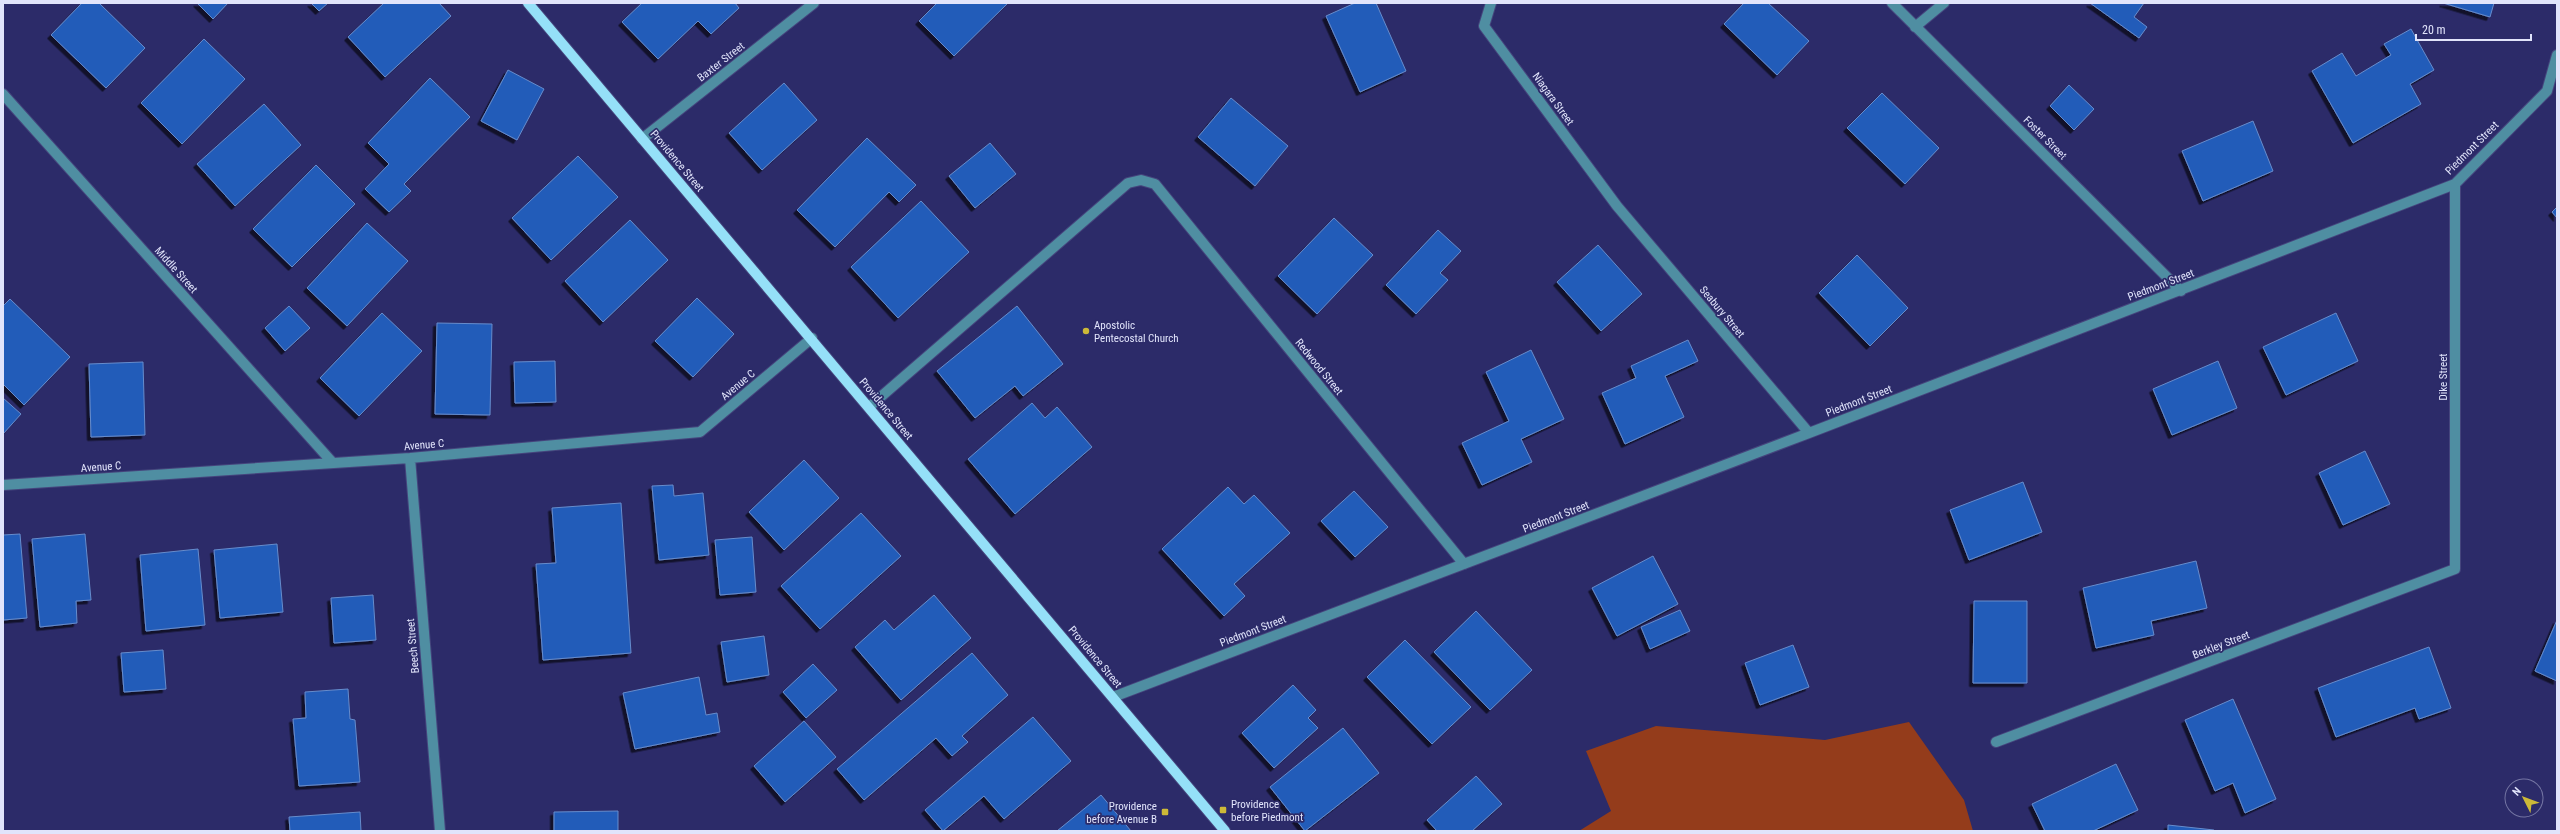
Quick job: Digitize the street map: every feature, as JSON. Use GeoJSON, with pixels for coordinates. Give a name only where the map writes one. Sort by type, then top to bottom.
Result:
{"type":"FeatureCollection","features":[{"type":"Feature","properties":{"kind":"main road","name":"Providence Street"},"geometry":{"type":"LineString","coordinates":[[528,3],[812,338],[1225,831]]}},
{"type":"Feature","properties":{"kind":"street","name":"Baxter Street"},"geometry":{"type":"LineString","coordinates":[[642,139],[814,3]]}},
{"type":"Feature","properties":{"kind":"street","name":"Niagara Street"},"geometry":{"type":"LineString","coordinates":[[1491,3],[1484,26],[1617,206]]}},
{"type":"Feature","properties":{"kind":"street","name":"Foster Street"},"geometry":{"type":"LineString","coordinates":[[1892,3],[2181,291]]}},
{"type":"Feature","properties":{"kind":"street"},"geometry":{"type":"LineString","coordinates":[[1916,27],[1944,3]]}},
{"type":"Feature","properties":{"kind":"street","name":"Piedmont Street"},"geometry":{"type":"LineString","coordinates":[[1113,697],[2181,291],[2455,184],[2547,91],[2557,55]]}},
{"type":"Feature","properties":{"kind":"street","name":"Middle Street"},"geometry":{"type":"LineString","coordinates":[[3,94],[332,462]]}},
{"type":"Feature","properties":{"kind":"street","name":"Redwood Street"},"geometry":{"type":"LineString","coordinates":[[869,407],[1128,183],[1141,180],[1155,184],[1464,564]]}},
{"type":"Feature","properties":{"kind":"street","name":"Dike Street"},"geometry":{"type":"LineString","coordinates":[[2455,184],[2455,569]]}},
{"type":"Feature","properties":{"kind":"street","name":"Seabury Street"},"geometry":{"type":"LineString","coordinates":[[1617,206],[1809,433]]}},
{"type":"Feature","properties":{"kind":"street","name":"Avenue C"},"geometry":{"type":"LineString","coordinates":[[3,486],[332,462],[410,458],[700,432],[812,338]]}},
{"type":"Feature","properties":{"kind":"street","name":"Beech Street"},"geometry":{"type":"LineString","coordinates":[[410,458],[440,831]]}},
{"type":"Feature","properties":{"kind":"street","name":"Berkley Street"},"geometry":{"type":"LineString","coordinates":[[1996,742],[2455,569]]}},
{"type":"Feature","properties":{"kind":"shaded area"},"geometry":{"type":"Polygon","coordinates":[[[1909,722],[1964,800],[1973,831],[1579,831],[1611,811],[1586,751],[1656,726],[1825,740],[1909,722]]]}},
{"type":"Feature","properties":{"kind":"building"},"geometry":{"type":"Polygon","coordinates":[[[82,3],[99,3],[145,48],[106,88],[51,35],[82,3]]]}},
{"type":"Feature","properties":{"kind":"building"},"geometry":{"type":"Polygon","coordinates":[[[197,3],[228,3],[213,19],[197,3]]]}},
{"type":"Feature","properties":{"kind":"building"},"geometry":{"type":"Polygon","coordinates":[[[311,3],[328,3],[319,11],[311,3]]]}},
{"type":"Feature","properties":{"kind":"building"},"geometry":{"type":"Polygon","coordinates":[[[384,3],[439,3],[451,16],[385,77],[348,37],[384,3]]]}},
{"type":"Feature","properties":{"kind":"building"},"geometry":{"type":"Polygon","coordinates":[[[642,3],[735,3],[739,8],[711,34],[698,21],[658,59],[622,22],[642,3]]]}},
{"type":"Feature","properties":{"kind":"building"},"geometry":{"type":"Polygon","coordinates":[[[937,3],[1008,3],[954,56],[919,21],[937,3]]]}},
{"type":"Feature","properties":{"kind":"building"},"geometry":{"type":"Polygon","coordinates":[[[1355,3],[1376,3],[1406,71],[1360,92],[1326,16],[1355,3]]]}},
{"type":"Feature","properties":{"kind":"building"},"geometry":{"type":"Polygon","coordinates":[[[1744,3],[1768,3],[1809,41],[1777,75],[1724,24],[1744,3]]]}},
{"type":"Feature","properties":{"kind":"building"},"geometry":{"type":"Polygon","coordinates":[[[2090,3],[2144,3],[2134,17],[2147,27],[2139,38],[2090,3]]]}},
{"type":"Feature","properties":{"kind":"building"},"geometry":{"type":"Polygon","coordinates":[[[2443,3],[2494,3],[2490,17],[2443,3]]]}},
{"type":"Feature","properties":{"kind":"building"},"geometry":{"type":"Polygon","coordinates":[[[2411,29],[2434,70],[2410,84],[2421,104],[2353,143],[2312,71],[2342,53],[2356,76],[2391,55],[2384,44],[2411,29]]]}},
{"type":"Feature","properties":{"kind":"building"},"geometry":{"type":"Polygon","coordinates":[[[204,39],[245,79],[182,144],[141,103],[204,39]]]}},
{"type":"Feature","properties":{"kind":"building"},"geometry":{"type":"Polygon","coordinates":[[[508,70],[544,89],[517,140],[481,121],[508,70]]]}},
{"type":"Feature","properties":{"kind":"building"},"geometry":{"type":"Polygon","coordinates":[[[430,78],[470,117],[404,184],[411,191],[389,212],[365,189],[389,164],[368,143],[430,78]]]}},
{"type":"Feature","properties":{"kind":"building"},"geometry":{"type":"Polygon","coordinates":[[[784,83],[817,120],[762,170],[729,133],[784,83]]]}},
{"type":"Feature","properties":{"kind":"building"},"geometry":{"type":"Polygon","coordinates":[[[2069,85],[2094,109],[2074,130],[2050,106],[2069,85]]]}},
{"type":"Feature","properties":{"kind":"building"},"geometry":{"type":"Polygon","coordinates":[[[1882,93],[1939,148],[1905,184],[1847,128],[1882,93]]]}},
{"type":"Feature","properties":{"kind":"building"},"geometry":{"type":"Polygon","coordinates":[[[1231,98],[1288,146],[1255,186],[1198,137],[1231,98]]]}},
{"type":"Feature","properties":{"kind":"building"},"geometry":{"type":"Polygon","coordinates":[[[264,104],[301,145],[235,206],[197,164],[264,104]]]}},
{"type":"Feature","properties":{"kind":"building"},"geometry":{"type":"Polygon","coordinates":[[[2253,121],[2273,171],[2203,201],[2182,151],[2253,121]]]}},
{"type":"Feature","properties":{"kind":"building"},"geometry":{"type":"Polygon","coordinates":[[[867,138],[916,185],[899,202],[889,192],[835,247],[797,210],[867,138]]]}},
{"type":"Feature","properties":{"kind":"building"},"geometry":{"type":"Polygon","coordinates":[[[990,143],[1016,174],[975,208],[949,176],[990,143]]]}},
{"type":"Feature","properties":{"kind":"building"},"geometry":{"type":"Polygon","coordinates":[[[578,156],[618,197],[551,260],[512,218],[578,156]]]}},
{"type":"Feature","properties":{"kind":"building"},"geometry":{"type":"Polygon","coordinates":[[[316,165],[355,204],[292,267],[253,229],[316,165]]]}},
{"type":"Feature","properties":{"kind":"building"},"geometry":{"type":"Polygon","coordinates":[[[921,201],[969,252],[898,318],[851,267],[921,201]]]}},
{"type":"Feature","properties":{"kind":"building"},"geometry":{"type":"Polygon","coordinates":[[[2557,207],[2557,218],[2552,212],[2557,207]]]}},
{"type":"Feature","properties":{"kind":"building"},"geometry":{"type":"Polygon","coordinates":[[[1334,218],[1373,255],[1317,314],[1278,276],[1334,218]]]}},
{"type":"Feature","properties":{"kind":"building"},"geometry":{"type":"Polygon","coordinates":[[[630,220],[668,260],[603,322],[565,281],[630,220]]]}},
{"type":"Feature","properties":{"kind":"building"},"geometry":{"type":"Polygon","coordinates":[[[367,223],[408,261],[347,326],[307,288],[367,223]]]}},
{"type":"Feature","properties":{"kind":"building"},"geometry":{"type":"Polygon","coordinates":[[[1438,230],[1461,251],[1440,273],[1448,280],[1416,314],[1386,285],[1438,230]]]}},
{"type":"Feature","properties":{"kind":"building"},"geometry":{"type":"Polygon","coordinates":[[[1598,245],[1642,294],[1601,331],[1557,282],[1598,245]]]}},
{"type":"Feature","properties":{"kind":"building"},"geometry":{"type":"Polygon","coordinates":[[[1857,255],[1908,308],[1870,346],[1819,293],[1857,255]]]}},
{"type":"Feature","properties":{"kind":"building"},"geometry":{"type":"Polygon","coordinates":[[[697,298],[734,334],[693,377],[655,341],[697,298]]]}},
{"type":"Feature","properties":{"kind":"building"},"geometry":{"type":"Polygon","coordinates":[[[10,299],[70,357],[24,405],[3,384],[3,306],[10,299]]]}},
{"type":"Feature","properties":{"kind":"building"},"geometry":{"type":"Polygon","coordinates":[[[289,306],[310,328],[285,351],[265,328],[289,306]]]}},
{"type":"Feature","properties":{"kind":"building"},"geometry":{"type":"Polygon","coordinates":[[[1017,306],[1063,364],[1023,396],[1015,386],[975,418],[937,371],[1017,306]]]}},
{"type":"Feature","properties":{"kind":"building"},"geometry":{"type":"Polygon","coordinates":[[[382,313],[422,351],[359,416],[320,378],[382,313]]]}},
{"type":"Feature","properties":{"kind":"building"},"geometry":{"type":"Polygon","coordinates":[[[2336,313],[2358,361],[2286,395],[2263,347],[2336,313]]]}},
{"type":"Feature","properties":{"kind":"building"},"geometry":{"type":"Polygon","coordinates":[[[437,323],[492,324],[490,415],[435,414],[437,323]]]}},
{"type":"Feature","properties":{"kind":"building"},"geometry":{"type":"Polygon","coordinates":[[[1688,340],[1698,361],[1665,376],[1684,417],[1625,444],[1602,393],[1636,378],[1631,366],[1688,340]]]}},
{"type":"Feature","properties":{"kind":"building"},"geometry":{"type":"Polygon","coordinates":[[[1531,350],[1564,419],[1521,439],[1532,462],[1482,485],[1462,443],[1509,421],[1486,372],[1531,350]]]}},
{"type":"Feature","properties":{"kind":"building"},"geometry":{"type":"Polygon","coordinates":[[[555,361],[556,402],[515,403],[514,362],[555,361]]]}},
{"type":"Feature","properties":{"kind":"building"},"geometry":{"type":"Polygon","coordinates":[[[2218,361],[2237,408],[2172,435],[2153,389],[2218,361]]]}},
{"type":"Feature","properties":{"kind":"building"},"geometry":{"type":"Polygon","coordinates":[[[143,362],[145,435],[91,437],[89,364],[143,362]]]}},
{"type":"Feature","properties":{"kind":"building"},"geometry":{"type":"Polygon","coordinates":[[[3,398],[21,414],[3,434],[3,398]]]}},
{"type":"Feature","properties":{"kind":"building"},"geometry":{"type":"Polygon","coordinates":[[[1032,403],[1045,418],[1057,407],[1092,447],[1015,514],[968,459],[1032,403]]]}},
{"type":"Feature","properties":{"kind":"building"},"geometry":{"type":"Polygon","coordinates":[[[2365,451],[2390,504],[2343,525],[2319,473],[2365,451]]]}},
{"type":"Feature","properties":{"kind":"building"},"geometry":{"type":"Polygon","coordinates":[[[804,460],[839,498],[784,550],[749,512],[804,460]]]}},
{"type":"Feature","properties":{"kind":"building"},"geometry":{"type":"Polygon","coordinates":[[[2023,482],[2042,532],[1969,560],[1950,510],[2023,482]]]}},
{"type":"Feature","properties":{"kind":"building"},"geometry":{"type":"Polygon","coordinates":[[[673,485],[674,496],[703,493],[709,555],[659,560],[652,486],[673,485]]]}},
{"type":"Feature","properties":{"kind":"building"},"geometry":{"type":"Polygon","coordinates":[[[1228,487],[1244,504],[1254,495],[1290,533],[1234,584],[1245,596],[1224,616],[1162,549],[1228,487]]]}},
{"type":"Feature","properties":{"kind":"building"},"geometry":{"type":"Polygon","coordinates":[[[1354,491],[1388,527],[1355,557],[1321,521],[1354,491]]]}},
{"type":"Feature","properties":{"kind":"building"},"geometry":{"type":"Polygon","coordinates":[[[621,503],[631,653],[543,660],[536,564],[556,563],[552,508],[621,503]]]}},
{"type":"Feature","properties":{"kind":"building"},"geometry":{"type":"Polygon","coordinates":[[[861,513],[901,556],[820,629],[781,586],[861,513]]]}},
{"type":"Feature","properties":{"kind":"building"},"geometry":{"type":"Polygon","coordinates":[[[20,534],[27,618],[3,620],[3,535],[20,534]]]}},
{"type":"Feature","properties":{"kind":"building"},"geometry":{"type":"Polygon","coordinates":[[[85,534],[91,600],[76,601],[77,623],[40,627],[32,539],[85,534]]]}},
{"type":"Feature","properties":{"kind":"building"},"geometry":{"type":"Polygon","coordinates":[[[752,537],[756,592],[720,595],[715,540],[752,537]]]}},
{"type":"Feature","properties":{"kind":"building"},"geometry":{"type":"Polygon","coordinates":[[[277,544],[283,612],[220,618],[214,550],[277,544]]]}},
{"type":"Feature","properties":{"kind":"building"},"geometry":{"type":"Polygon","coordinates":[[[198,549],[205,625],[146,631],[140,555],[198,549]]]}},
{"type":"Feature","properties":{"kind":"building"},"geometry":{"type":"Polygon","coordinates":[[[1653,556],[1678,604],[1617,636],[1592,588],[1653,556]]]}},
{"type":"Feature","properties":{"kind":"building"},"geometry":{"type":"Polygon","coordinates":[[[2196,561],[2207,608],[2151,621],[2154,635],[2096,648],[2083,588],[2196,561]]]}},
{"type":"Feature","properties":{"kind":"building"},"geometry":{"type":"Polygon","coordinates":[[[373,595],[376,640],[334,643],[331,598],[373,595]]]}},
{"type":"Feature","properties":{"kind":"building"},"geometry":{"type":"Polygon","coordinates":[[[934,595],[971,638],[901,700],[855,647],[885,620],[894,630],[934,595]]]}},
{"type":"Feature","properties":{"kind":"building"},"geometry":{"type":"Polygon","coordinates":[[[1974,601],[2027,601],[2027,683],[1973,683],[1974,601]]]}},
{"type":"Feature","properties":{"kind":"building"},"geometry":{"type":"Polygon","coordinates":[[[1680,610],[1690,631],[1650,649],[1641,627],[1680,610]]]}},
{"type":"Feature","properties":{"kind":"building"},"geometry":{"type":"Polygon","coordinates":[[[1476,611],[1532,670],[1490,710],[1434,652],[1476,611]]]}},
{"type":"Feature","properties":{"kind":"building"},"geometry":{"type":"Polygon","coordinates":[[[2557,620],[2557,681],[2535,671],[2557,620]]]}},
{"type":"Feature","properties":{"kind":"building"},"geometry":{"type":"Polygon","coordinates":[[[764,636],[769,675],[727,682],[721,642],[764,636]]]}},
{"type":"Feature","properties":{"kind":"building"},"geometry":{"type":"Polygon","coordinates":[[[1405,640],[1471,707],[1432,744],[1367,677],[1405,640]]]}},
{"type":"Feature","properties":{"kind":"building"},"geometry":{"type":"Polygon","coordinates":[[[1793,645],[1809,687],[1760,705],[1745,663],[1793,645]]]}},
{"type":"Feature","properties":{"kind":"building"},"geometry":{"type":"Polygon","coordinates":[[[2429,647],[2451,708],[2419,719],[2415,708],[2336,737],[2318,688],[2429,647]]]}},
{"type":"Feature","properties":{"kind":"building"},"geometry":{"type":"Polygon","coordinates":[[[163,650],[166,689],[124,692],[121,653],[163,650]]]}},
{"type":"Feature","properties":{"kind":"building"},"geometry":{"type":"Polygon","coordinates":[[[972,653],[1008,695],[962,736],[968,742],[952,756],[936,738],[864,800],[837,769],[972,653]]]}},
{"type":"Feature","properties":{"kind":"building"},"geometry":{"type":"Polygon","coordinates":[[[813,664],[837,690],[806,718],[783,692],[813,664]]]}},
{"type":"Feature","properties":{"kind":"building"},"geometry":{"type":"Polygon","coordinates":[[[699,677],[706,715],[717,713],[720,732],[635,749],[623,693],[699,677]]]}},
{"type":"Feature","properties":{"kind":"building"},"geometry":{"type":"Polygon","coordinates":[[[1293,685],[1316,710],[1308,718],[1318,728],[1274,768],[1242,733],[1293,685]]]}},
{"type":"Feature","properties":{"kind":"building"},"geometry":{"type":"Polygon","coordinates":[[[348,689],[350,719],[355,720],[360,782],[299,786],[293,719],[306,718],[305,692],[348,689]]]}},
{"type":"Feature","properties":{"kind":"building"},"geometry":{"type":"Polygon","coordinates":[[[2233,699],[2276,799],[2245,813],[2233,783],[2215,791],[2185,720],[2233,699]]]}},
{"type":"Feature","properties":{"kind":"building"},"geometry":{"type":"Polygon","coordinates":[[[1033,717],[1071,761],[1004,819],[984,796],[943,831],[925,810],[1033,717]]]}},
{"type":"Feature","properties":{"kind":"building"},"geometry":{"type":"Polygon","coordinates":[[[804,721],[836,757],[785,802],[754,766],[804,721]]]}},
{"type":"Feature","properties":{"kind":"building"},"geometry":{"type":"Polygon","coordinates":[[[1343,728],[1379,773],[1305,831],[1270,787],[1343,728]]]}},
{"type":"Feature","properties":{"kind":"building"},"geometry":{"type":"Polygon","coordinates":[[[2116,764],[2138,810],[2093,831],[2045,831],[2032,804],[2116,764]]]}},
{"type":"Feature","properties":{"kind":"building"},"geometry":{"type":"Polygon","coordinates":[[[1476,776],[1502,804],[1472,831],[1437,831],[1427,820],[1476,776]]]}},
{"type":"Feature","properties":{"kind":"building"},"geometry":{"type":"Polygon","coordinates":[[[1101,795],[1131,831],[1057,831],[1101,795]]]}},
{"type":"Feature","properties":{"kind":"building"},"geometry":{"type":"Polygon","coordinates":[[[618,811],[618,831],[554,831],[554,812],[618,811]]]}},
{"type":"Feature","properties":{"kind":"building"},"geometry":{"type":"Polygon","coordinates":[[[360,812],[361,831],[290,831],[289,817],[360,812]]]}},
{"type":"Feature","properties":{"kind":"building"},"geometry":{"type":"Polygon","coordinates":[[[2168,825],[2214,830],[2214,831],[2168,831],[2168,825]]]}},
{"type":"Feature","properties":{"kind":"place","name":"Apostolic Pentecostal Church"},"geometry":{"type":"Point","coordinates":[1086,331]}},
{"type":"Feature","properties":{"kind":"place","name":"Providence before Piedmont"},"geometry":{"type":"Point","coordinates":[1223,810]}},
{"type":"Feature","properties":{"kind":"place","name":"Providence before Avenue B"},"geometry":{"type":"Point","coordinates":[1165,812]}}]}
